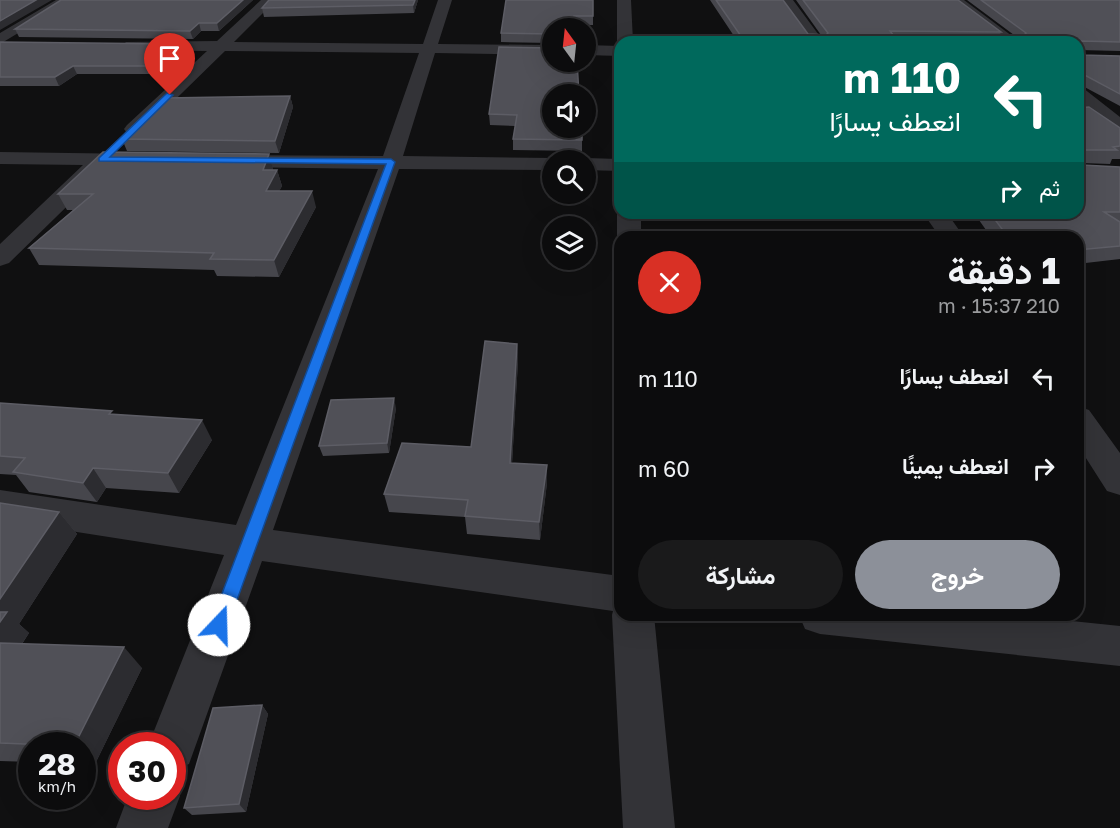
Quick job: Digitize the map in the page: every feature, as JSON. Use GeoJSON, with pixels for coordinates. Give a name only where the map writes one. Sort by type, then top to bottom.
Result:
{"type":"FeatureCollection","features":[{"type":"Feature","properties":{"kind":"street"},"geometry":{"type":"LineString","coordinates":[[0,41],[66,0]]}},
{"type":"Feature","properties":{"kind":"street"},"geometry":{"type":"LineString","coordinates":[[0,258],[270,0]]}},
{"type":"Feature","properties":{"kind":"street"},"geometry":{"type":"LineString","coordinates":[[178,732],[391,162],[445,0]]}},
{"type":"Feature","properties":{"kind":"street"},"geometry":{"type":"LineString","coordinates":[[624,0],[626,36]]}},
{"type":"Feature","properties":{"kind":"street"},"geometry":{"type":"LineString","coordinates":[[786,0],[812,36]]}},
{"type":"Feature","properties":{"kind":"street"},"geometry":{"type":"LineString","coordinates":[[955,0],[1004,36]]}},
{"type":"Feature","properties":{"kind":"street"},"geometry":{"type":"LineString","coordinates":[[0,41],[23,44]]}},
{"type":"Feature","properties":{"kind":"street"},"geometry":{"type":"LineString","coordinates":[[116,45],[542,50]]}},
{"type":"Feature","properties":{"kind":"street"},"geometry":{"type":"LineString","coordinates":[[596,50],[614,51]]}},
{"type":"Feature","properties":{"kind":"street"},"geometry":{"type":"LineString","coordinates":[[1084,98],[1120,127]]}},
{"type":"Feature","properties":{"kind":"street"},"geometry":{"type":"LineString","coordinates":[[0,158],[160,160]]}},
{"type":"Feature","properties":{"kind":"street"},"geometry":{"type":"LineString","coordinates":[[206,160],[542,164]]}},
{"type":"Feature","properties":{"kind":"street"},"geometry":{"type":"LineString","coordinates":[[596,164],[614,165]]}},
{"type":"Feature","properties":{"kind":"street"},"geometry":{"type":"LineString","coordinates":[[1084,428],[1120,481]]}},
{"type":"Feature","properties":{"kind":"street"},"geometry":{"type":"LineString","coordinates":[[0,505],[250,543],[614,593]]}},
{"type":"Feature","properties":{"kind":"street"},"geometry":{"type":"LineString","coordinates":[[633,621],[649,828]]}},
{"type":"Feature","properties":{"kind":"street"},"geometry":{"type":"LineString","coordinates":[[878,621],[1120,646]]}},
{"type":"Feature","properties":{"kind":"street"},"geometry":{"type":"LineString","coordinates":[[142,828],[149,810]]}},
{"type":"Feature","properties":{"kind":"building"},"geometry":{"type":"Polygon","coordinates":[[[0,0],[36,0],[0,21],[0,0]]]}},
{"type":"Feature","properties":{"kind":"building"},"geometry":{"type":"Polygon","coordinates":[[[61,0],[243,0],[217,23],[199,23],[190,31],[15,29],[61,0]]]}},
{"type":"Feature","properties":{"kind":"building"},"geometry":{"type":"Polygon","coordinates":[[[269,0],[415,0],[413,5],[262,8],[269,0]]]}},
{"type":"Feature","properties":{"kind":"building"},"geometry":{"type":"Polygon","coordinates":[[[506,0],[593,0],[593,16],[542,18],[542,34],[501,33],[506,0]]]}},
{"type":"Feature","properties":{"kind":"building"},"geometry":{"type":"Polygon","coordinates":[[[716,0],[783,0],[808,34],[826,35],[828,33],[803,0],[958,0],[1001,32],[890,31],[894,36],[741,36],[716,0]]]}},
{"type":"Feature","properties":{"kind":"building"},"geometry":{"type":"Polygon","coordinates":[[[981,0],[1120,0],[1120,42],[1084,41],[1084,36],[1008,35],[1026,33],[981,0]]]}},
{"type":"Feature","properties":{"kind":"building"},"geometry":{"type":"Polygon","coordinates":[[[0,42],[174,44],[148,66],[73,66],[55,77],[0,77],[0,42]]]}},
{"type":"Feature","properties":{"kind":"building"},"geometry":{"type":"Polygon","coordinates":[[[499,47],[542,48],[542,72],[578,72],[578,84],[542,84],[542,138],[582,138],[582,140],[513,139],[517,115],[489,114],[499,47]]]}},
{"type":"Feature","properties":{"kind":"building"},"geometry":{"type":"Polygon","coordinates":[[[1084,55],[1120,56],[1120,94],[1084,75],[1084,55]]]}},
{"type":"Feature","properties":{"kind":"building"},"geometry":{"type":"Polygon","coordinates":[[[290,96],[275,141],[122,139],[165,98],[290,96]]]}},
{"type":"Feature","properties":{"kind":"building"},"geometry":{"type":"Polygon","coordinates":[[[1084,107],[1089,107],[1120,128],[1120,146],[1113,147],[1117,150],[1084,150],[1084,107]]]}},
{"type":"Feature","properties":{"kind":"building"},"geometry":{"type":"Polygon","coordinates":[[[103,152],[269,154],[263,170],[277,170],[266,191],[312,191],[274,260],[210,259],[214,253],[29,248],[93,194],[58,194],[103,152]]]}},
{"type":"Feature","properties":{"kind":"building"},"geometry":{"type":"Polygon","coordinates":[[[1084,165],[1120,167],[1120,212],[1104,212],[1120,222],[1120,246],[1084,249],[1084,231],[1004,231],[994,219],[1084,219],[1084,165]]]}},
{"type":"Feature","properties":{"kind":"building"},"geometry":{"type":"Polygon","coordinates":[[[485,341],[517,344],[510,463],[547,465],[539,522],[465,516],[468,500],[384,494],[402,443],[471,447],[485,341]]]}},
{"type":"Feature","properties":{"kind":"building"},"geometry":{"type":"Polygon","coordinates":[[[394,398],[387,443],[319,446],[331,400],[394,398]]]}},
{"type":"Feature","properties":{"kind":"building"},"geometry":{"type":"Polygon","coordinates":[[[0,403],[112,411],[109,414],[202,420],[168,473],[93,468],[83,483],[13,472],[25,458],[0,456],[0,403]]]}},
{"type":"Feature","properties":{"kind":"building"},"geometry":{"type":"Polygon","coordinates":[[[0,503],[59,512],[0,599],[0,503]]]}},
{"type":"Feature","properties":{"kind":"building"},"geometry":{"type":"Polygon","coordinates":[[[0,612],[7,612],[0,622],[0,612]]]}},
{"type":"Feature","properties":{"kind":"building"},"geometry":{"type":"Polygon","coordinates":[[[0,643],[124,647],[81,732],[18,732],[18,744],[0,743],[0,643]]]}},
{"type":"Feature","properties":{"kind":"building"},"geometry":{"type":"Polygon","coordinates":[[[262,705],[239,804],[186,808],[186,801],[213,708],[262,705]]]}},
{"type":"Feature","properties":{"kind":"route"},"geometry":{"type":"LineString","coordinates":[[170,95],[102,160],[391,162],[219,625]]}}]}
